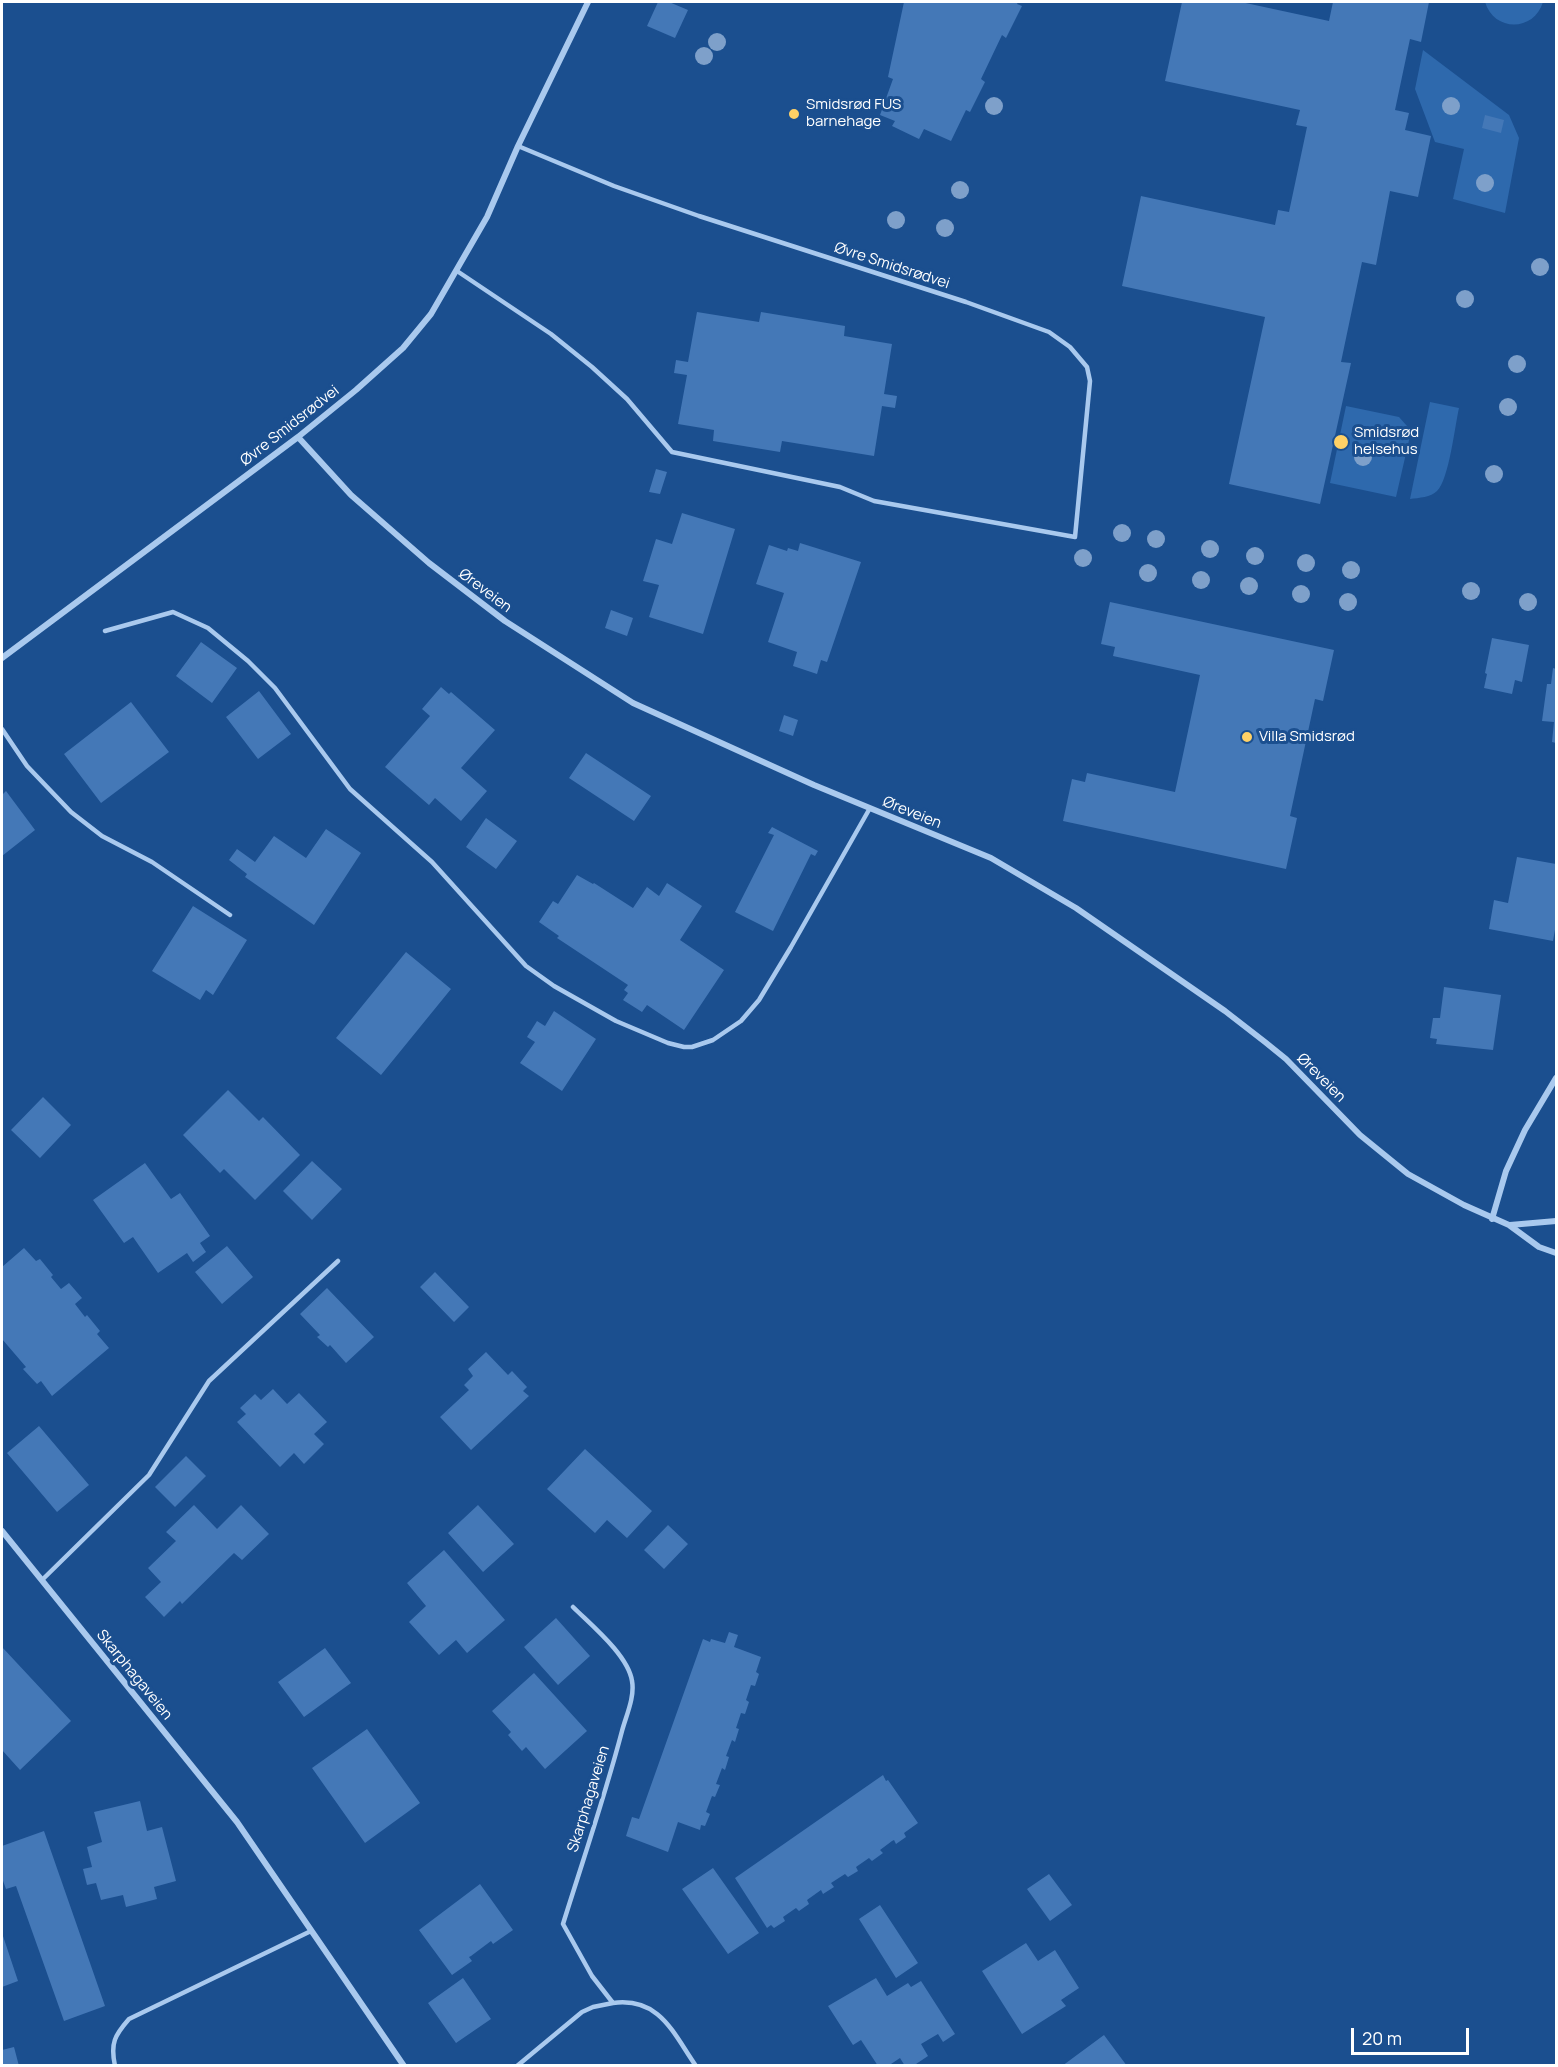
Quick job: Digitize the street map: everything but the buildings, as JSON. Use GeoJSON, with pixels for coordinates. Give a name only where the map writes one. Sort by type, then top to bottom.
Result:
{"type":"FeatureCollection","features":[{"type":"Feature","properties":{"kind":"street","name":"Øvre Smidsrødvei"},"geometry":{"type":"LineString","coordinates":[[2,658],[298,437],[403,348],[431,314],[488,217],[518,146],[588,2]]}},
{"type":"Feature","properties":{"kind":"street","name":"Øreveien"},"geometry":{"type":"LineString","coordinates":[[298,437],[351,495],[429,563],[505,621],[633,703],[814,785],[991,858],[1076,908],[1225,1011],[1265,1042],[1286,1059],[1360,1135],[1408,1174],[1492,1219],[1509,1225],[1539,1247],[1557,1253]]}},
{"type":"Feature","properties":{"kind":"street"},"geometry":{"type":"LineString","coordinates":[[1492,1219],[1506,1171],[1525,1130],[1557,1078]]}},
{"type":"Feature","properties":{"kind":"street","name":"Øreveien"},"geometry":{"type":"LineString","coordinates":[[1509,1225],[1557,1221]]}},
{"type":"Feature","properties":{"kind":"street","name":"Skarphagaveien"},"geometry":{"type":"LineString","coordinates":[[2,1531],[237,1822],[404,2066]]}},
{"type":"Feature","properties":{"kind":"lane","name":"Øvre Smidsrødvei"},"geometry":{"type":"LineString","coordinates":[[457,271],[551,334],[592,367],[627,399],[672,452],[840,488],[874,501],[1075,537],[1090,381],[1088,367],[1070,347],[1049,332],[966,302],[699,216],[614,186],[518,146]]}},
{"type":"Feature","properties":{"kind":"lane"},"geometry":{"type":"LineString","coordinates":[[105,631],[173,612],[208,628],[248,661],[275,688],[350,789],[432,862],[526,966],[554,986],[616,1021],[652,1038],[684,1047],[713,1040],[741,1021],[759,1000],[870,808]]}},
{"type":"Feature","properties":{"kind":"lane"},"geometry":{"type":"LineString","coordinates":[[2,729],[27,766],[71,812],[102,836],[152,862],[230,915]]}},
{"type":"Feature","properties":{"kind":"lane"},"geometry":{"type":"LineString","coordinates":[[42,1580],[149,1475],[209,1381],[338,1262]]}},
{"type":"Feature","properties":{"kind":"lane","name":"Skarphagaveien"},"geometry":{"type":"LineString","coordinates":[[573,1607],[622,1657],[632,1681],[631,1697],[617,1751],[562,1924],[592,1976],[613,2003]]}},
{"type":"Feature","properties":{"kind":"lane"},"geometry":{"type":"LineString","coordinates":[[115,2066],[113,2043],[116,2034],[129,2019],[311,1931]]}},
{"type":"Feature","properties":{"kind":"lane"},"geometry":{"type":"LineString","coordinates":[[518,2066],[582,2012],[593,2007],[627,2001],[641,2004],[664,2020],[696,2066]]}},
{"type":"Feature","properties":{"kind":"shaded area"},"geometry":{"type":"Polygon","coordinates":[[[1485,2],[1543,2],[1531,19],[1514,24],[1497,19],[1485,2]]]}},
{"type":"Feature","properties":{"kind":"shaded area"},"geometry":{"type":"Polygon","coordinates":[[[1423,50],[1509,115],[1519,138],[1505,213],[1453,199],[1464,149],[1435,142],[1415,89],[1423,50]]]}},
{"type":"Feature","properties":{"kind":"shaded area"},"geometry":{"type":"Polygon","coordinates":[[[1430,402],[1459,408],[1451,452],[1445,476],[1437,491],[1428,496],[1410,499],[1430,402]]]}},
{"type":"Feature","properties":{"kind":"shaded area"},"geometry":{"type":"Polygon","coordinates":[[[1346,406],[1399,417],[1407,426],[1410,436],[1396,497],[1330,483],[1346,406]]]}},
{"type":"Feature","properties":{"kind":"place","name":"Smidsrød FUS barnehage"},"geometry":{"type":"Point","coordinates":[794,114]}},
{"type":"Feature","properties":{"kind":"place","name":"Smidsrød helsehus"},"geometry":{"type":"Point","coordinates":[1341,442]}},
{"type":"Feature","properties":{"kind":"place","name":"Villa Smidsrød"},"geometry":{"type":"Point","coordinates":[1247,737]}}]}
